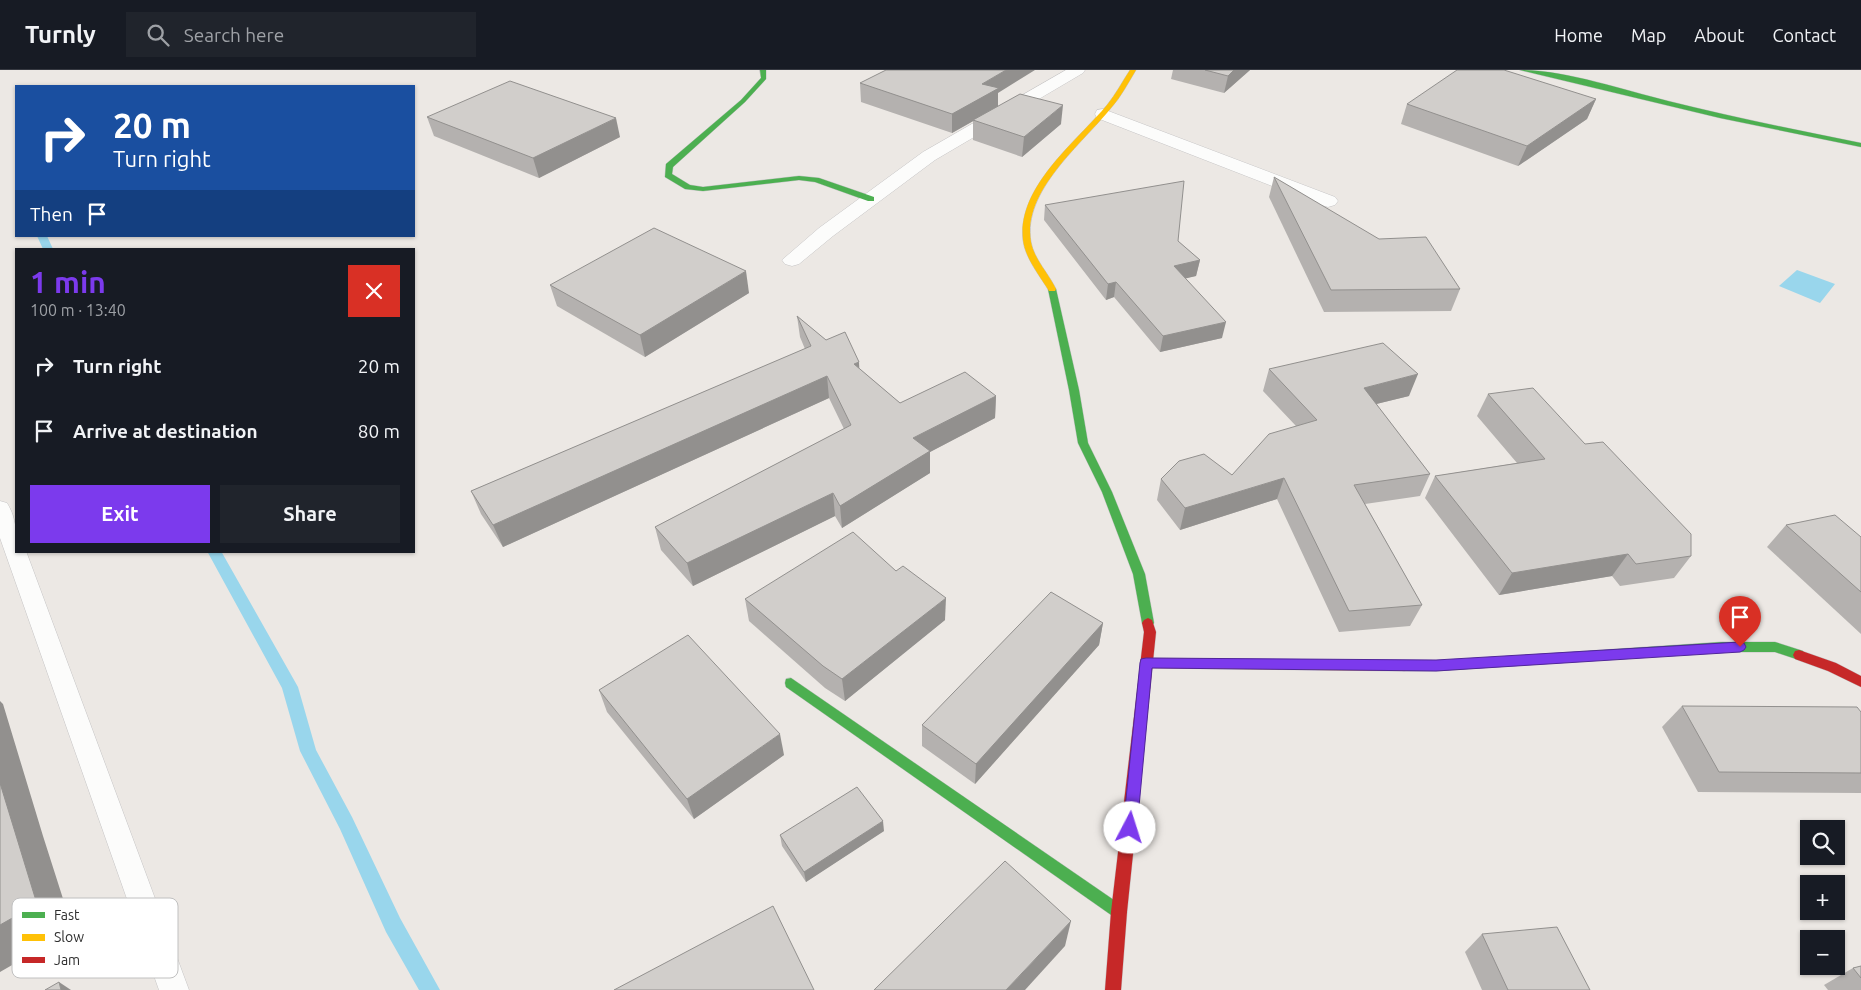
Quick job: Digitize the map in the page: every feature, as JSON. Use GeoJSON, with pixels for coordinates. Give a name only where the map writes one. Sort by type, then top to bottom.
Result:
{"type":"FeatureCollection","features":[{"type":"Feature","properties":{"kind":"street"},"geometry":{"type":"LineString","coordinates":[[763,70],[764,78],[743,101],[688,147],[669,166],[668,175],[688,186],[703,189],[799,178],[816,180],[871,199]]}},
{"type":"Feature","properties":{"kind":"street"},"geometry":{"type":"LineString","coordinates":[[792,260],[929,156],[1077,70]]}},
{"type":"Feature","properties":{"kind":"street"},"geometry":{"type":"LineString","coordinates":[[1114,990],[1119,912],[1130,828],[1150,632],[1139,574],[1108,492],[1083,443],[1074,390],[1052,288],[1027,243],[1025,224],[1036,195],[1067,151],[1109,107],[1133,70]]}},
{"type":"Feature","properties":{"kind":"street"},"geometry":{"type":"LineString","coordinates":[[1523,70],[1564,77],[1720,116],[1861,145]]}},
{"type":"Feature","properties":{"kind":"street"},"geometry":{"type":"LineString","coordinates":[[1103,114],[1328,201]]}},
{"type":"Feature","properties":{"kind":"street"},"geometry":{"type":"LineString","coordinates":[[1146,663],[1436,666],[1722,647],[1775,647],[1832,667],[1861,682]]}},
{"type":"Feature","properties":{"kind":"street"},"geometry":{"type":"LineString","coordinates":[[791,683],[1119,912]]}},
{"type":"Feature","properties":{"kind":"lane"},"geometry":{"type":"LineString","coordinates":[[0,508],[15,550]]}},
{"type":"Feature","properties":{"kind":"lane"},"geometry":{"type":"LineString","coordinates":[[16,553],[141,898]]}},
{"type":"Feature","properties":{"kind":"lane"},"geometry":{"type":"LineString","coordinates":[[170,978],[174,990]]}},
{"type":"Feature","properties":{"kind":"water"},"geometry":{"type":"Polygon","coordinates":[[[1797,270],[1835,284],[1820,303],[1779,286],[1797,270]]]}},
{"type":"Feature","properties":{"kind":"building"},"geometry":{"type":"Polygon","coordinates":[[[886,70],[1006,70],[982,84],[999,88],[952,114],[860,83],[886,70]]]}},
{"type":"Feature","properties":{"kind":"building"},"geometry":{"type":"Polygon","coordinates":[[[1205,70],[1234,70],[1228,76],[1205,70]]]}},
{"type":"Feature","properties":{"kind":"building"},"geometry":{"type":"Polygon","coordinates":[[[1457,70],[1504,70],[1596,99],[1527,146],[1407,104],[1457,70]]]}},
{"type":"Feature","properties":{"kind":"building"},"geometry":{"type":"Polygon","coordinates":[[[510,81],[616,118],[533,158],[427,117],[510,81]]]}},
{"type":"Feature","properties":{"kind":"building"},"geometry":{"type":"Polygon","coordinates":[[[1020,94],[1063,105],[1024,137],[973,120],[1020,94]]]}},
{"type":"Feature","properties":{"kind":"building"},"geometry":{"type":"Polygon","coordinates":[[[1274,177],[1379,239],[1426,237],[1460,289],[1331,290],[1274,177]]]}},
{"type":"Feature","properties":{"kind":"building"},"geometry":{"type":"Polygon","coordinates":[[[1184,181],[1178,241],[1200,260],[1174,266],[1226,322],[1163,336],[1116,282],[1108,284],[1045,205],[1184,181]]]}},
{"type":"Feature","properties":{"kind":"building"},"geometry":{"type":"Polygon","coordinates":[[[654,228],[746,271],[640,335],[550,285],[654,228]]]}},
{"type":"Feature","properties":{"kind":"building"},"geometry":{"type":"Polygon","coordinates":[[[797,316],[826,340],[845,332],[859,362],[854,364],[900,403],[965,372],[996,396],[913,438],[930,451],[840,506],[833,493],[687,563],[655,527],[851,425],[827,376],[493,525],[471,491],[811,346],[797,316]]]}},
{"type":"Feature","properties":{"kind":"building"},"geometry":{"type":"Polygon","coordinates":[[[1383,343],[1418,374],[1364,388],[1430,474],[1354,485],[1422,605],[1349,611],[1284,478],[1185,508],[1161,479],[1179,461],[1204,454],[1232,475],[1269,434],[1317,420],[1269,369],[1383,343]]]}},
{"type":"Feature","properties":{"kind":"building"},"geometry":{"type":"Polygon","coordinates":[[[1533,388],[1585,444],[1603,442],[1691,534],[1691,556],[1636,564],[1628,554],[1512,573],[1435,476],[1545,459],[1488,394],[1533,388]]]}},
{"type":"Feature","properties":{"kind":"building"},"geometry":{"type":"Polygon","coordinates":[[[1835,515],[1861,537],[1861,592],[1786,525],[1835,515]]]}},
{"type":"Feature","properties":{"kind":"building"},"geometry":{"type":"Polygon","coordinates":[[[853,532],[896,571],[903,566],[946,598],[842,679],[823,666],[745,599],[853,532]]]}},
{"type":"Feature","properties":{"kind":"building"},"geometry":{"type":"Polygon","coordinates":[[[1051,592],[1103,623],[976,764],[922,725],[1051,592]]]}},
{"type":"Feature","properties":{"kind":"building"},"geometry":{"type":"Polygon","coordinates":[[[688,635],[780,734],[687,799],[599,690],[688,635]]]}},
{"type":"Feature","properties":{"kind":"building"},"geometry":{"type":"Polygon","coordinates":[[[1682,706],[1857,707],[1861,712],[1861,773],[1719,772],[1682,706]]]}},
{"type":"Feature","properties":{"kind":"building"},"geometry":{"type":"Polygon","coordinates":[[[0,783],[35,898],[12,898],[12,918],[0,925],[0,783]]]}},
{"type":"Feature","properties":{"kind":"building"},"geometry":{"type":"Polygon","coordinates":[[[857,787],[883,821],[804,872],[780,835],[857,787]]]}},
{"type":"Feature","properties":{"kind":"building"},"geometry":{"type":"Polygon","coordinates":[[[1005,861],[1071,921],[1006,990],[874,990],[1005,861]]]}},
{"type":"Feature","properties":{"kind":"building"},"geometry":{"type":"Polygon","coordinates":[[[773,906],[814,990],[614,990],[773,906]]]}},
{"type":"Feature","properties":{"kind":"building"},"geometry":{"type":"Polygon","coordinates":[[[1557,927],[1590,990],[1508,990],[1482,934],[1557,927]]]}},
{"type":"Feature","properties":{"kind":"building"},"geometry":{"type":"Polygon","coordinates":[[[1861,966],[1861,978],[1853,968],[1861,966]]]}},
{"type":"Feature","properties":{"kind":"building"},"geometry":{"type":"Polygon","coordinates":[[[59,982],[61,990],[45,990],[59,982]]]}},
{"type":"Feature","properties":{"kind":"waterway"},"geometry":{"type":"LineString","coordinates":[[42,237],[48,248]]}},
{"type":"Feature","properties":{"kind":"waterway"},"geometry":{"type":"LineString","coordinates":[[215,553],[290,687],[308,751],[346,823],[393,925],[430,990]]}},
{"type":"Feature","properties":{"kind":"traffic: fast"},"geometry":{"type":"LineString","coordinates":[[763,70],[764,78],[743,101],[669,166],[668,175],[688,187],[703,189],[799,178],[816,180],[871,199]]}},
{"type":"Feature","properties":{"kind":"traffic: fast"},"geometry":{"type":"LineString","coordinates":[[1523,70],[1563,77],[1720,116],[1861,145]]}},
{"type":"Feature","properties":{"kind":"traffic: fast"},"geometry":{"type":"LineString","coordinates":[[1052,289],[1074,390],[1083,443],[1107,492],[1139,574],[1148,623]]}},
{"type":"Feature","properties":{"kind":"traffic: fast"},"geometry":{"type":"LineString","coordinates":[[1404,666],[1436,666],[1722,647],[1775,647],[1799,655]]}},
{"type":"Feature","properties":{"kind":"traffic: fast"},"geometry":{"type":"LineString","coordinates":[[791,683],[1119,912]]}},
{"type":"Feature","properties":{"kind":"traffic: slow"},"geometry":{"type":"LineString","coordinates":[[1052,289],[1027,242],[1026,224],[1031,206],[1053,169],[1108,108],[1133,70]]}},
{"type":"Feature","properties":{"kind":"traffic: slow"},"geometry":{"type":"LineString","coordinates":[[1146,663],[1404,666]]}},
{"type":"Feature","properties":{"kind":"traffic: jam"},"geometry":{"type":"LineString","coordinates":[[1113,990],[1119,912],[1150,632],[1148,623]]}},
{"type":"Feature","properties":{"kind":"traffic: jam"},"geometry":{"type":"LineString","coordinates":[[1799,655],[1832,667],[1861,682]]}},
{"type":"Feature","properties":{"kind":"route"},"geometry":{"type":"LineString","coordinates":[[1130,828],[1146,663],[1436,666],[1740,647]]}}]}
